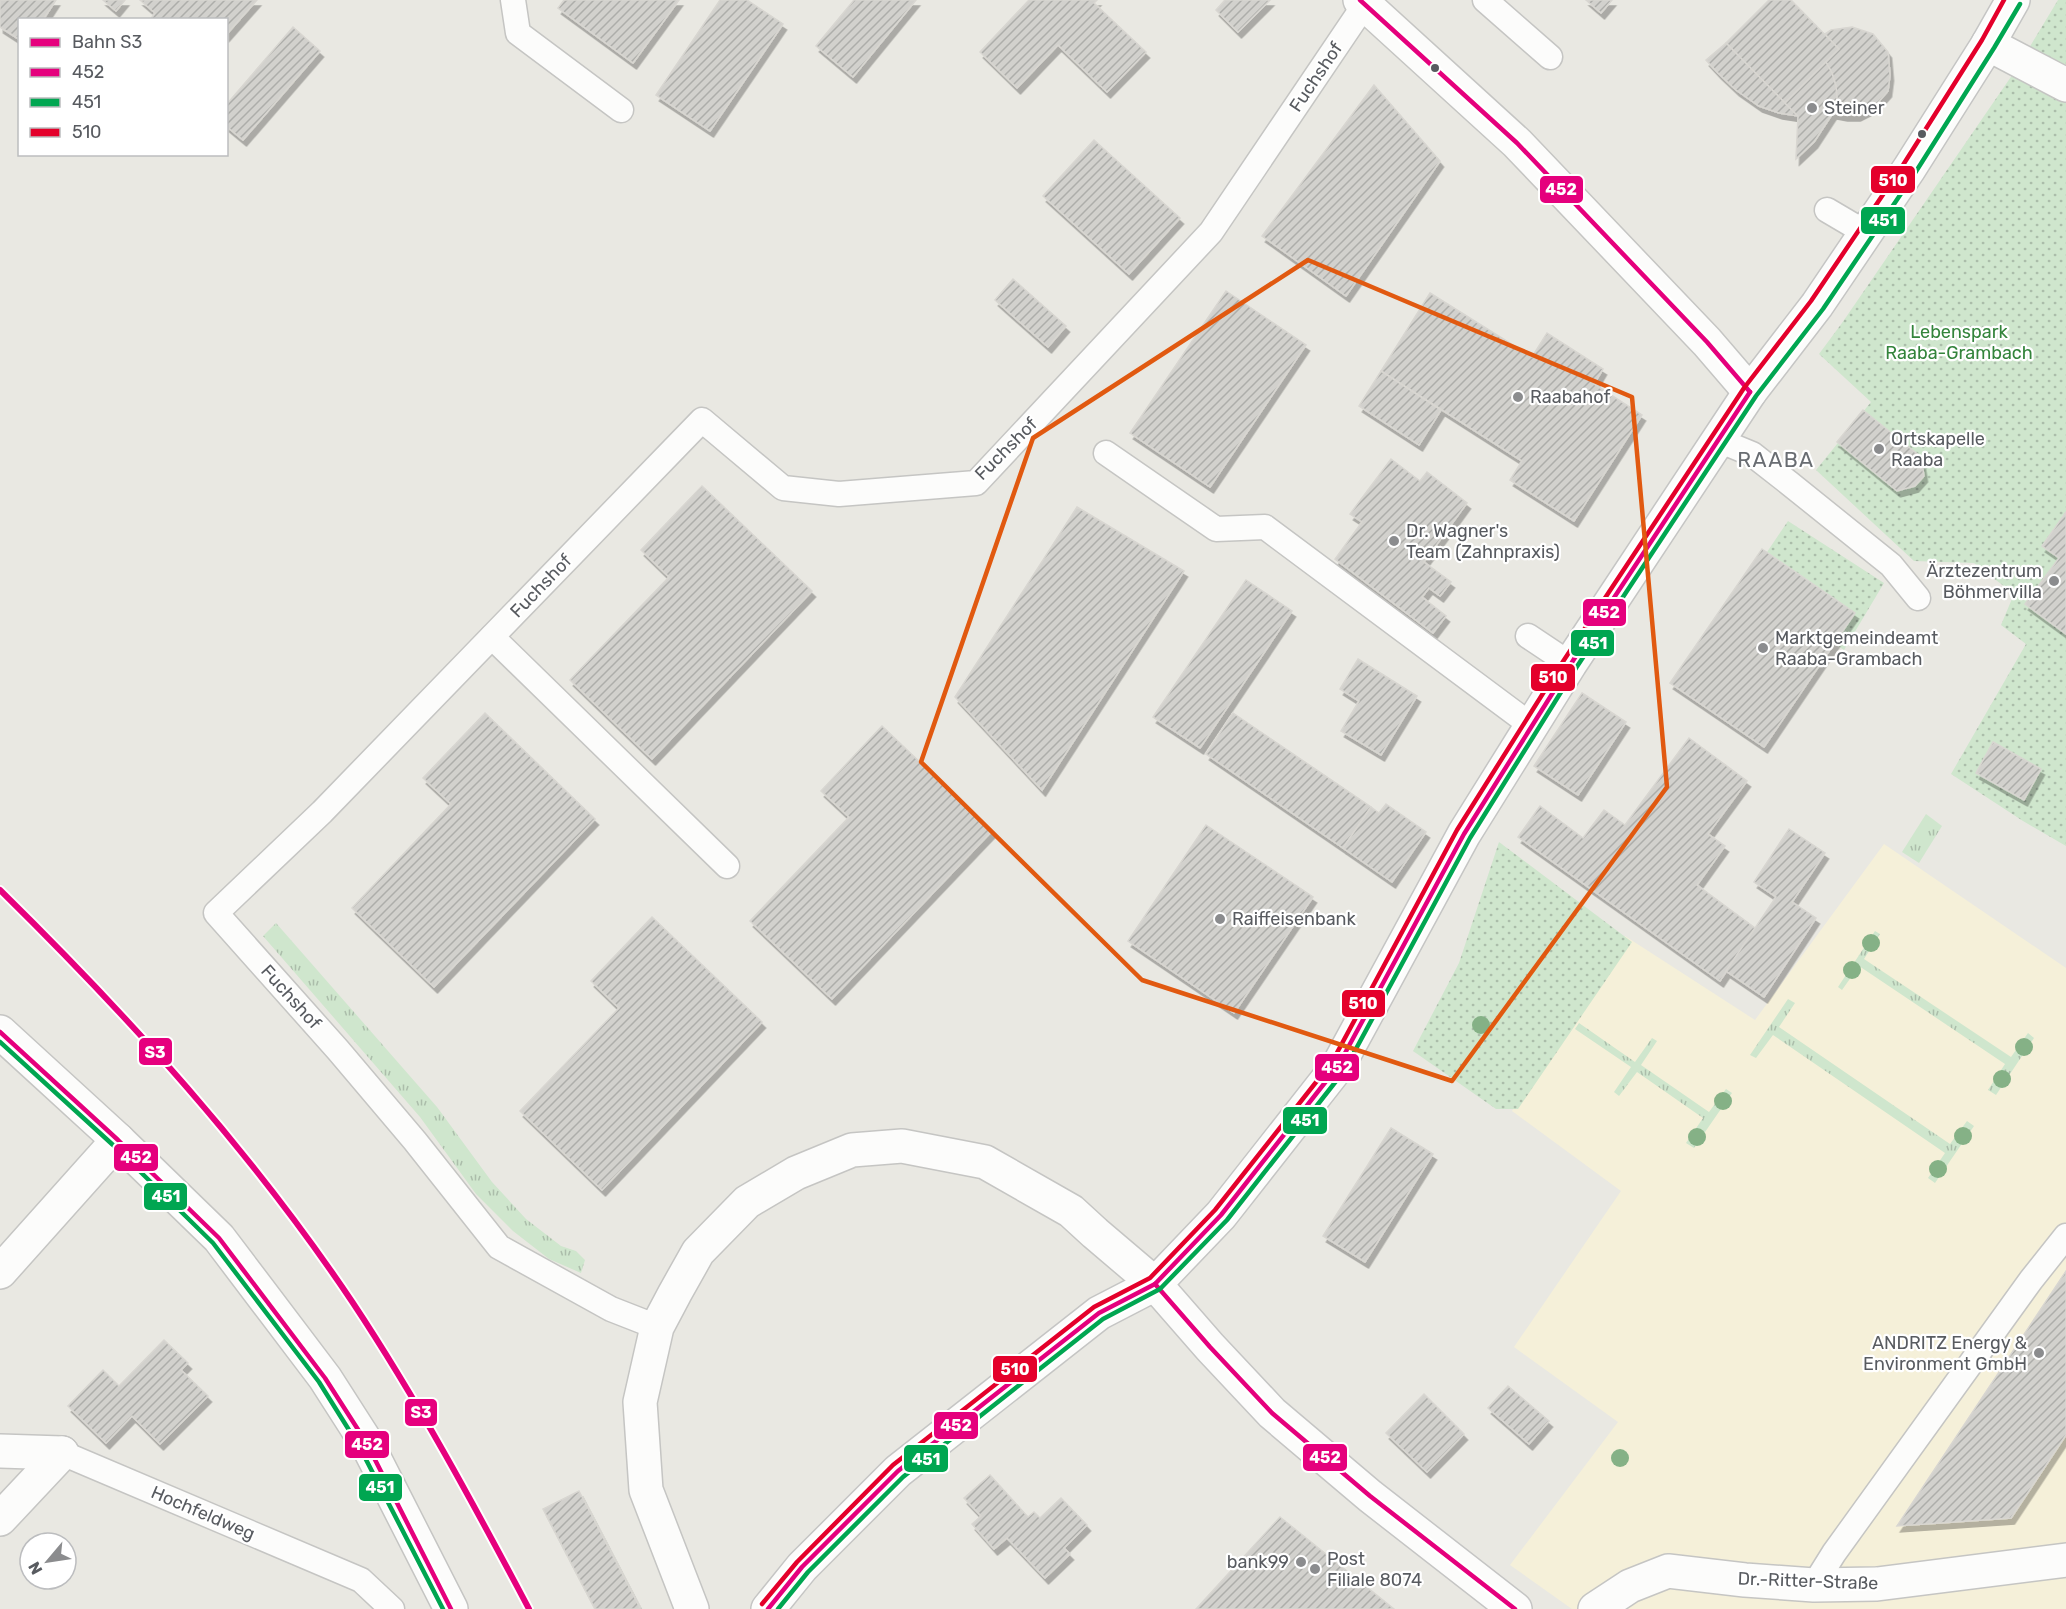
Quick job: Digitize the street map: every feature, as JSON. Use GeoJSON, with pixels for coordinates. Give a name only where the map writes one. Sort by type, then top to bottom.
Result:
{"type":"FeatureCollection","features":[{"type":"Feature","properties":{"kind":"street"},"geometry":{"type":"LineString","coordinates":[[1363,2],[1517,143],[1707,342],[1750,392]]}},
{"type":"Feature","properties":{"kind":"street"},"geometry":{"type":"LineString","coordinates":[[768,1609],[802,1567],[898,1471],[1099,1313],[1155,1284],[1221,1215],[1338,1066],[1464,834],[1570,664],[1750,392],[1817,305],[1909,169],[2002,20],[2066,85]]}},
{"type":"Feature","properties":{"kind":"street"},"geometry":{"type":"LineString","coordinates":[[0,1032],[118,1140],[219,1238],[325,1378],[366,1442],[451,1609]]}},
{"type":"Feature","properties":{"kind":"street"},"geometry":{"type":"LineString","coordinates":[[0,1272],[118,1140]]}},
{"type":"Feature","properties":{"kind":"street"},"geometry":{"type":"LineString","coordinates":[[690,1605],[646,1490],[640,1402],[657,1327],[698,1252],[747,1202],[796,1173],[852,1149],[902,1146],[985,1162],[1071,1211],[1155,1284],[1272,1413],[1362,1489],[1515,1609]]}},
{"type":"Feature","properties":{"kind":"street","name":"Hochfeldweg"},"geometry":{"type":"LineString","coordinates":[[0,1450],[62,1453]]}},
{"type":"Feature","properties":{"kind":"street"},"geometry":{"type":"LineString","coordinates":[[0,1519],[62,1453]]}},
{"type":"Feature","properties":{"kind":"street","name":"Dr.-Ritter-Straße"},"geometry":{"type":"LineString","coordinates":[[1595,1609],[1630,1586],[1668,1572],[1814,1585],[1877,1584],[2066,1560]]}},
{"type":"Feature","properties":{"kind":"lane"},"geometry":{"type":"LineString","coordinates":[[513,0],[518,33],[621,110]]}},
{"type":"Feature","properties":{"kind":"lane"},"geometry":{"type":"LineString","coordinates":[[1485,0],[1550,57]]}},
{"type":"Feature","properties":{"kind":"lane","name":"Fuchshof"},"geometry":{"type":"LineString","coordinates":[[657,1327],[611,1309],[499,1247],[361,1077],[216,913],[322,812],[702,420],[783,488],[839,494],[976,483],[1211,232],[1363,2]]}},
{"type":"Feature","properties":{"kind":"lane"},"geometry":{"type":"LineString","coordinates":[[1827,210],[1866,233]]}},
{"type":"Feature","properties":{"kind":"lane"},"geometry":{"type":"LineString","coordinates":[[1718,440],[1752,454],[1789,483],[1891,565],[1918,598]]}},
{"type":"Feature","properties":{"kind":"lane"},"geometry":{"type":"LineString","coordinates":[[1107,453],[1216,529],[1265,526],[1532,726]]}},
{"type":"Feature","properties":{"kind":"lane"},"geometry":{"type":"LineString","coordinates":[[1528,636],[1570,664]]}},
{"type":"Feature","properties":{"kind":"lane"},"geometry":{"type":"LineString","coordinates":[[492,637],[727,866]]}},
{"type":"Feature","properties":{"kind":"lane"},"geometry":{"type":"LineString","coordinates":[[1814,1585],[1834,1553],[1997,1327],[2066,1236]]}},
{"type":"Feature","properties":{"kind":"lane","name":"Hochfeldweg"},"geometry":{"type":"LineString","coordinates":[[62,1453],[361,1580],[392,1609]]}},
{"type":"Feature","properties":{"kind":"highlighted area"},"geometry":{"type":"Polygon","coordinates":[[[1308,260],[1632,397],[1667,787],[1452,1081],[1142,980],[921,762],[1033,438],[1308,260]]]}},
{"type":"Feature","properties":{"kind":"shaded area"},"geometry":{"type":"Polygon","coordinates":[[[1884,844],[2066,968],[2066,1609],[1572,1609],[1510,1565],[1618,1422],[1514,1347],[1621,1191],[1512,1111],[1625,936],[1755,1020],[1884,844]]]}},
{"type":"Feature","properties":{"kind":"green space","name":"Lebenspark Raaba-Grambach"},"geometry":{"type":"Polygon","coordinates":[[[2058,0],[2066,0],[2066,846],[1951,774],[2026,644],[2001,625],[2014,594],[1974,563],[1914,561],[1816,470],[1871,402],[1819,354],[2017,68],[2058,0]]]}},
{"type":"Feature","properties":{"kind":"green space"},"geometry":{"type":"Polygon","coordinates":[[[1788,521],[1884,583],[1844,650],[1831,641],[1851,610],[1767,552],[1788,521]]]}},
{"type":"Feature","properties":{"kind":"green space"},"geometry":{"type":"Polygon","coordinates":[[[1926,814],[1942,826],[1919,863],[1902,852],[1926,814]]]}},
{"type":"Feature","properties":{"kind":"green space"},"geometry":{"type":"Polygon","coordinates":[[[1499,842],[1632,942],[1518,1109],[1496,1109],[1413,1051],[1459,963],[1499,842]]]}},
{"type":"Feature","properties":{"kind":"green space"},"geometry":{"type":"Polygon","coordinates":[[[276,923],[437,1107],[492,1182],[526,1219],[561,1246],[576,1251],[585,1260],[581,1273],[549,1259],[513,1231],[476,1194],[420,1117],[263,936],[276,923]]]}},
{"type":"Feature","properties":{"kind":"green space"},"geometry":{"type":"Polygon","coordinates":[[[1875,931],[1880,934],[1864,959],[2011,1057],[2028,1033],[2034,1038],[1996,1095],[1988,1090],[2005,1064],[1859,966],[1842,990],[1838,987],[1875,931]]]}},
{"type":"Feature","properties":{"kind":"green space"},"geometry":{"type":"Polygon","coordinates":[[[1788,999],[1795,1003],[1779,1027],[1950,1144],[1967,1121],[1974,1126],[1935,1183],[1928,1178],[1945,1153],[1773,1035],[1756,1058],[1750,1055],[1788,999]]]}},
{"type":"Feature","properties":{"kind":"green space"},"geometry":{"type":"Polygon","coordinates":[[[1579,1023],[1635,1062],[1652,1038],[1657,1041],[1641,1065],[1709,1112],[1726,1089],[1732,1093],[1694,1148],[1686,1143],[1703,1118],[1637,1072],[1619,1096],[1614,1092],[1631,1067],[1575,1029],[1579,1023]]]}},
{"type":"Feature","properties":{"kind":"building"},"geometry":{"type":"Polygon","coordinates":[[[0,0],[56,0],[44,18],[18,18],[18,39],[0,27],[0,0]]]}},
{"type":"Feature","properties":{"kind":"building"},"geometry":{"type":"Polygon","coordinates":[[[103,0],[125,0],[116,11],[103,0]]]}},
{"type":"Feature","properties":{"kind":"building"},"geometry":{"type":"Polygon","coordinates":[[[140,0],[257,0],[228,33],[228,18],[151,18],[155,13],[140,0]]]}},
{"type":"Feature","properties":{"kind":"building"},"geometry":{"type":"Polygon","coordinates":[[[564,0],[679,0],[633,63],[558,8],[564,0]]]}},
{"type":"Feature","properties":{"kind":"building"},"geometry":{"type":"Polygon","coordinates":[[[720,0],[747,0],[783,24],[710,131],[656,95],[720,0]]]}},
{"type":"Feature","properties":{"kind":"building"},"geometry":{"type":"Polygon","coordinates":[[[854,0],[916,0],[853,77],[816,46],[854,0]]]}},
{"type":"Feature","properties":{"kind":"building"},"geometry":{"type":"Polygon","coordinates":[[[1029,0],[1097,0],[1094,3],[1146,52],[1107,92],[1058,45],[1017,88],[980,52],[1029,0]]]}},
{"type":"Feature","properties":{"kind":"building"},"geometry":{"type":"Polygon","coordinates":[[[1225,0],[1270,0],[1238,32],[1216,10],[1225,0]]]}},
{"type":"Feature","properties":{"kind":"building"},"geometry":{"type":"Polygon","coordinates":[[[1586,0],[1612,0],[1601,13],[1586,0]]]}},
{"type":"Feature","properties":{"kind":"building"},"geometry":{"type":"Polygon","coordinates":[[[1769,0],[1791,0],[1839,49],[1785,103],[1726,43],[1769,0]]]}},
{"type":"Feature","properties":{"kind":"building"},"geometry":{"type":"Polygon","coordinates":[[[293,27],[320,51],[243,140],[228,128],[228,103],[293,27]]]}},
{"type":"Feature","properties":{"kind":"building"},"geometry":{"type":"Polygon","coordinates":[[[1852,27],[1873,34],[1888,52],[1890,75],[1888,91],[1875,106],[1857,115],[1844,115],[1833,113],[1837,100],[1836,86],[1826,62],[1839,49],[1825,34],[1831,30],[1852,27]]]}},
{"type":"Feature","properties":{"kind":"building"},"geometry":{"type":"Polygon","coordinates":[[[1726,43],[1798,116],[1779,113],[1759,106],[1736,90],[1718,73],[1706,60],[1726,43]]]}},
{"type":"Feature","properties":{"kind":"building","name":"Steiner"},"geometry":{"type":"Polygon","coordinates":[[[1826,62],[1836,86],[1837,100],[1833,113],[1814,142],[1796,159],[1798,116],[1785,103],[1826,62]]]}},
{"type":"Feature","properties":{"kind":"building"},"geometry":{"type":"Polygon","coordinates":[[[1374,85],[1440,161],[1346,296],[1262,236],[1374,85]]]}},
{"type":"Feature","properties":{"kind":"building"},"geometry":{"type":"Polygon","coordinates":[[[1094,140],[1180,218],[1129,274],[1043,196],[1094,140]]]}},
{"type":"Feature","properties":{"kind":"building"},"geometry":{"type":"Polygon","coordinates":[[[1013,279],[1066,326],[1048,347],[995,300],[1013,279]]]}},
{"type":"Feature","properties":{"kind":"building"},"geometry":{"type":"Polygon","coordinates":[[[1226,291],[1306,345],[1210,487],[1130,433],[1226,291]]]}},
{"type":"Feature","properties":{"kind":"building","name":"Raabahof"},"geometry":{"type":"Polygon","coordinates":[[[1430,293],[1532,357],[1547,333],[1603,369],[1594,384],[1642,415],[1574,521],[1510,480],[1522,461],[1381,371],[1430,293]]]}},
{"type":"Feature","properties":{"kind":"building"},"geometry":{"type":"Polygon","coordinates":[[[1381,371],[1441,410],[1419,445],[1359,406],[1381,371]]]}},
{"type":"Feature","properties":{"kind":"building","name":"Ortskapelle Raaba"},"geometry":{"type":"Polygon","coordinates":[[[1863,410],[1921,457],[1924,476],[1915,486],[1897,491],[1837,442],[1863,410]]]}},
{"type":"Feature","properties":{"kind":"building","name":"Dr. Wagner's Team (Zahnpraxis)"},"geometry":{"type":"Polygon","coordinates":[[[1391,459],[1420,481],[1427,472],[1467,503],[1424,562],[1451,582],[1440,596],[1429,588],[1422,597],[1446,616],[1433,633],[1335,559],[1362,522],[1350,514],[1391,459]]]}},
{"type":"Feature","properties":{"kind":"building"},"geometry":{"type":"Polygon","coordinates":[[[702,486],[812,591],[652,759],[570,680],[669,577],[641,550],[702,486]]]}},
{"type":"Feature","properties":{"kind":"building"},"geometry":{"type":"Polygon","coordinates":[[[1077,507],[1184,571],[1042,790],[955,697],[1077,507]]]}},
{"type":"Feature","properties":{"kind":"building","name":"Ärztezentrum Böhmervilla"},"geometry":{"type":"Polygon","coordinates":[[[2066,512],[2066,634],[2025,604],[2059,558],[2042,546],[2066,512]]]}},
{"type":"Feature","properties":{"kind":"building","name":"Marktgemeindeamt Raaba-Grambach"},"geometry":{"type":"Polygon","coordinates":[[[1762,549],[1855,613],[1764,747],[1670,683],[1762,549]]]}},
{"type":"Feature","properties":{"kind":"building"},"geometry":{"type":"Polygon","coordinates":[[[1246,580],[1292,611],[1200,748],[1153,717],[1246,580]]]}},
{"type":"Feature","properties":{"kind":"building"},"geometry":{"type":"Polygon","coordinates":[[[1358,659],[1417,696],[1381,755],[1341,731],[1359,701],[1340,689],[1358,659]]]}},
{"type":"Feature","properties":{"kind":"building"},"geometry":{"type":"Polygon","coordinates":[[[1582,693],[1626,722],[1578,795],[1534,766],[1582,693]]]}},
{"type":"Feature","properties":{"kind":"building"},"geometry":{"type":"Polygon","coordinates":[[[485,713],[595,819],[434,987],[352,908],[451,804],[423,778],[485,713]]]}},
{"type":"Feature","properties":{"kind":"building"},"geometry":{"type":"Polygon","coordinates":[[[1233,713],[1371,807],[1343,848],[1206,754],[1233,713]]]}},
{"type":"Feature","properties":{"kind":"building"},"geometry":{"type":"Polygon","coordinates":[[[882,726],[992,831],[832,999],[750,921],[849,817],[821,791],[882,726]]]}},
{"type":"Feature","properties":{"kind":"building"},"geometry":{"type":"Polygon","coordinates":[[[1689,738],[1747,781],[1708,834],[1725,846],[1697,885],[1755,928],[1720,981],[1518,837],[1540,806],[1583,838],[1604,810],[1625,825],[1689,738]]]}},
{"type":"Feature","properties":{"kind":"building"},"geometry":{"type":"Polygon","coordinates":[[[1993,742],[2041,769],[2024,800],[1976,773],[1993,742]]]}},
{"type":"Feature","properties":{"kind":"building"},"geometry":{"type":"Polygon","coordinates":[[[1386,804],[1426,832],[1392,882],[1343,848],[1371,807],[1379,813],[1386,804]]]}},
{"type":"Feature","properties":{"kind":"building","name":"Raiffeisenbank"},"geometry":{"type":"Polygon","coordinates":[[[1206,825],[1313,897],[1234,1013],[1128,941],[1206,825]]]}},
{"type":"Feature","properties":{"kind":"building"},"geometry":{"type":"Polygon","coordinates":[[[1789,829],[1825,853],[1792,902],[1816,918],[1764,997],[1726,971],[1776,897],[1754,882],[1789,829]]]}},
{"type":"Feature","properties":{"kind":"building"},"geometry":{"type":"Polygon","coordinates":[[[652,917],[762,1022],[602,1190],[520,1111],[619,1008],[591,981],[652,917]]]}},
{"type":"Feature","properties":{"kind":"building"},"geometry":{"type":"Polygon","coordinates":[[[1391,1128],[1433,1154],[1365,1262],[1323,1236],[1391,1128]]]}},
{"type":"Feature","properties":{"kind":"building","name":"ANDRITZ Energy & Environment GmbH"},"geometry":{"type":"Polygon","coordinates":[[[2066,1271],[2066,1435],[2011,1518],[1897,1526],[2066,1271]]]}},
{"type":"Feature","properties":{"kind":"building"},"geometry":{"type":"Polygon","coordinates":[[[164,1340],[188,1363],[181,1370],[208,1396],[160,1444],[132,1416],[106,1443],[68,1406],[103,1370],[119,1386],[164,1340]]]}},
{"type":"Feature","properties":{"kind":"building"},"geometry":{"type":"Polygon","coordinates":[[[1508,1386],[1549,1421],[1529,1444],[1488,1408],[1508,1386]]]}},
{"type":"Feature","properties":{"kind":"building"},"geometry":{"type":"Polygon","coordinates":[[[1424,1394],[1464,1434],[1427,1472],[1386,1433],[1424,1394]]]}},
{"type":"Feature","properties":{"kind":"building"},"geometry":{"type":"Polygon","coordinates":[[[990,1475],[1028,1517],[1034,1512],[1040,1518],[1061,1498],[1087,1525],[1064,1548],[1070,1554],[1045,1578],[1007,1538],[994,1549],[972,1524],[981,1516],[964,1498],[990,1475]]]}},
{"type":"Feature","properties":{"kind":"building"},"geometry":{"type":"Polygon","coordinates":[[[579,1491],[640,1608],[595,1609],[543,1509],[579,1491]]]}},
{"type":"Feature","properties":{"kind":"building"},"geometry":{"type":"Polygon","coordinates":[[[1280,1517],[1394,1609],[1196,1609],[1280,1517]]]}},
{"type":"Feature","properties":{"kind":"rail line","name":"S3"},"geometry":{"type":"LineString","coordinates":[[0,890],[95,987],[187,1088],[231,1139],[314,1247],[353,1303],[423,1415],[529,1609]]}},
{"type":"Feature","properties":{"kind":"transit line","name":"452"},"geometry":{"type":"LineString","coordinates":[[1360,0],[1517,143],[1707,342],[1750,392]]}},
{"type":"Feature","properties":{"kind":"transit line","name":"510"},"geometry":{"type":"LineString","coordinates":[[762,1604],[797,1562],[893,1465],[1094,1307],[1150,1278],[1215,1210],[1332,1062],[1457,830],[1564,660],[1744,388],[1811,301],[1903,165],[1982,40],[2004,0]]}},
{"type":"Feature","properties":{"kind":"transit line","name":"451"},"geometry":{"type":"LineString","coordinates":[[778,1609],[808,1572],[903,1477],[1103,1319],[1160,1289],[1227,1220],[1344,1071],[1470,838],[1576,668],[1756,396],[1823,309],[1915,173],[2020,4]]}},
{"type":"Feature","properties":{"kind":"transit line","name":"452"},"geometry":{"type":"LineString","coordinates":[[768,1609],[802,1567],[898,1471],[1099,1313],[1155,1284],[1221,1215],[1338,1066],[1464,834],[1586,640],[1750,392]]}},
{"type":"Feature","properties":{"kind":"transit line","name":"452"},"geometry":{"type":"LineString","coordinates":[[0,1032],[118,1140],[219,1238],[325,1378],[366,1442],[451,1609]]}},
{"type":"Feature","properties":{"kind":"transit line","name":"451"},"geometry":{"type":"LineString","coordinates":[[0,1042],[113,1145],[213,1243],[319,1382],[359,1446],[443,1609]]}},
{"type":"Feature","properties":{"kind":"transit line","name":"452"},"geometry":{"type":"LineString","coordinates":[[1155,1284],[1272,1413],[1370,1496],[1515,1609]]}},
{"type":"Feature","properties":{"kind":"place","name":"Steiner"},"geometry":{"type":"Point","coordinates":[1812,108]}},
{"type":"Feature","properties":{"kind":"place","name":"Raabahof"},"geometry":{"type":"Point","coordinates":[1518,397]}},
{"type":"Feature","properties":{"kind":"place","name":"Ortskapelle Raaba"},"geometry":{"type":"Point","coordinates":[1879,449]}},
{"type":"Feature","properties":{"kind":"place","name":"Dr. Wagner's Team (Zahnpraxis)"},"geometry":{"type":"Point","coordinates":[1394,541]}},
{"type":"Feature","properties":{"kind":"place","name":"Ärztezentrum Böhmervilla"},"geometry":{"type":"Point","coordinates":[2054,581]}},
{"type":"Feature","properties":{"kind":"place","name":"Marktgemeindeamt Raaba-Grambach"},"geometry":{"type":"Point","coordinates":[1763,648]}},
{"type":"Feature","properties":{"kind":"place","name":"Raiffeisenbank"},"geometry":{"type":"Point","coordinates":[1220,919]}},
{"type":"Feature","properties":{"kind":"place","name":"ANDRITZ Energy & Environment GmbH"},"geometry":{"type":"Point","coordinates":[2039,1353]}},
{"type":"Feature","properties":{"kind":"place","name":"bank99"},"geometry":{"type":"Point","coordinates":[1301,1562]}},
{"type":"Feature","properties":{"kind":"place","name":"Post Filiale 8074"},"geometry":{"type":"Point","coordinates":[1315,1569]}},
{"type":"Feature","properties":{"kind":"district","name":"RAABA"},"geometry":{"type":"Point","coordinates":[1776,459]}}]}
